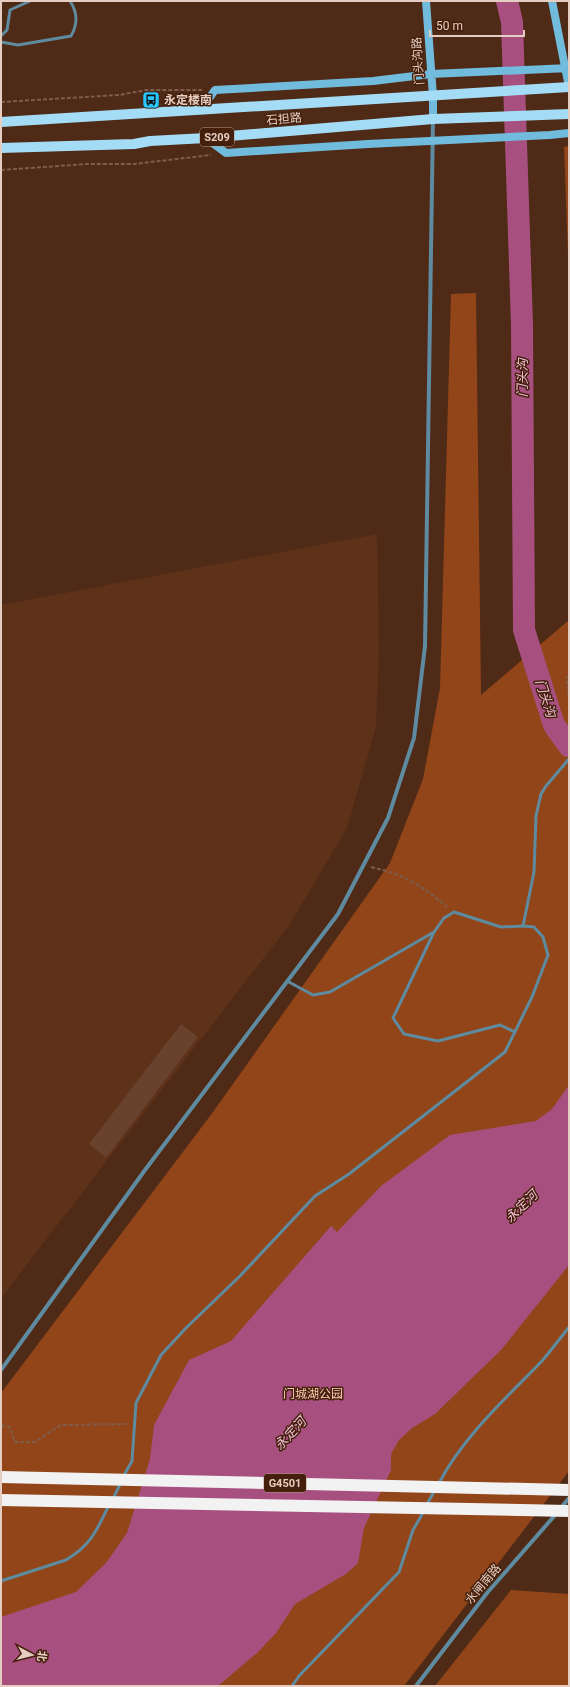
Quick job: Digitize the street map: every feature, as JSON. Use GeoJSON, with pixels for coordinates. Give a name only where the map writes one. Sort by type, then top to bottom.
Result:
{"type":"FeatureCollection","features":[{"type":"Feature","properties":{"kind":"highway","name":"G4501"},"geometry":{"type":"LineString","coordinates":[[1,1477],[569,1490]]}},
{"type":"Feature","properties":{"kind":"highway","name":"G4501"},"geometry":{"type":"LineString","coordinates":[[1,1500],[569,1511]]}},
{"type":"Feature","properties":{"kind":"main road","name":"石担路"},"geometry":{"type":"LineString","coordinates":[[1,122],[569,87]]}},
{"type":"Feature","properties":{"kind":"main road","name":"石担路"},"geometry":{"type":"LineString","coordinates":[[1,148],[134,144],[150,141],[206,138],[432,119],[569,114]]}},
{"type":"Feature","properties":{"kind":"street","name":"门头沟路"},"geometry":{"type":"LineString","coordinates":[[426,1],[433,96],[432,119]]}},
{"type":"Feature","properties":{"kind":"street"},"geometry":{"type":"LineString","coordinates":[[552,1],[567,69],[569,87]]}},
{"type":"Feature","properties":{"kind":"street"},"geometry":{"type":"LineString","coordinates":[[201,110],[215,90],[373,81],[431,74],[567,69]]}},
{"type":"Feature","properties":{"kind":"street"},"geometry":{"type":"LineString","coordinates":[[1,1370],[145,1170],[338,914],[388,818],[414,738],[425,646],[432,119]]}},
{"type":"Feature","properties":{"kind":"street"},"geometry":{"type":"LineString","coordinates":[[206,138],[226,153],[368,144],[469,140],[550,135],[569,132]]}},
{"type":"Feature","properties":{"kind":"street","name":"水闸南路"},"geometry":{"type":"LineString","coordinates":[[416,1686],[487,1593],[569,1498]]}},
{"type":"Feature","properties":{"kind":"lane"},"geometry":{"type":"LineString","coordinates":[[1,36],[7,30],[10,10],[30,1]]}},
{"type":"Feature","properties":{"kind":"lane"},"geometry":{"type":"LineString","coordinates":[[1,42],[18,45],[71,36],[76,29],[77,18],[70,1]]}},
{"type":"Feature","properties":{"kind":"lane"},"geometry":{"type":"LineString","coordinates":[[523,926],[534,872],[536,816],[541,794],[569,759]]}},
{"type":"Feature","properties":{"kind":"lane"},"geometry":{"type":"LineString","coordinates":[[1,1581],[66,1560],[75,1555],[93,1539],[132,1461],[136,1403],[161,1355],[186,1328],[240,1276],[315,1196],[349,1174],[505,1052],[515,1032],[532,997],[548,955],[543,937],[534,927],[501,927],[454,912],[444,918],[434,932],[393,1018],[404,1034],[438,1041],[500,1025],[515,1032]]}},
{"type":"Feature","properties":{"kind":"lane"},"geometry":{"type":"LineString","coordinates":[[287,981],[313,995],[330,992],[434,932]]}},
{"type":"Feature","properties":{"kind":"lane"},"geometry":{"type":"LineString","coordinates":[[292,1686],[299,1676],[398,1572],[413,1530],[447,1468],[478,1428],[543,1359],[569,1327]]}},
{"type":"Feature","properties":{"kind":"path"},"geometry":{"type":"LineString","coordinates":[[1,102],[119,96],[146,90],[215,90]]}},
{"type":"Feature","properties":{"kind":"path"},"geometry":{"type":"LineString","coordinates":[[1,170],[87,164],[134,164],[226,153]]}},
{"type":"Feature","properties":{"kind":"path"},"geometry":{"type":"LineString","coordinates":[[569,675],[567,678],[569,702]]}},
{"type":"Feature","properties":{"kind":"path"},"geometry":{"type":"LineString","coordinates":[[363,865],[390,872],[416,883],[454,912]]}},
{"type":"Feature","properties":{"kind":"path"},"geometry":{"type":"LineString","coordinates":[[1,1426],[10,1427],[15,1442],[35,1442],[61,1425],[134,1424]]}},
{"type":"Feature","properties":{"kind":"shaded area"},"geometry":{"type":"Polygon","coordinates":[[[377,534],[379,651],[376,727],[347,828],[290,924],[1,1298],[1,605],[377,534]]]}},
{"type":"Feature","properties":{"kind":"green space"},"geometry":{"type":"Polygon","coordinates":[[[569,146],[569,283],[564,147],[569,146]]]}},
{"type":"Feature","properties":{"kind":"green space","name":"门城湖公园"},"geometry":{"type":"Polygon","coordinates":[[[476,293],[481,695],[569,620],[569,1471],[404,1686],[1,1686],[1,1393],[213,1112],[390,863],[423,779],[440,688],[451,294],[476,293]]]}},
{"type":"Feature","properties":{"kind":"green space"},"geometry":{"type":"Polygon","coordinates":[[[511,1590],[569,1594],[569,1686],[435,1686],[511,1590]]]}},
{"type":"Feature","properties":{"kind":"water","name":"永定河"},"geometry":{"type":"Polygon","coordinates":[[[569,1085],[569,1265],[501,1350],[435,1414],[412,1428],[399,1440],[391,1454],[391,1470],[364,1528],[358,1563],[346,1574],[295,1604],[276,1633],[257,1653],[218,1686],[1,1686],[1,1617],[76,1592],[106,1563],[127,1533],[150,1459],[154,1425],[189,1360],[231,1341],[331,1226],[337,1232],[381,1186],[450,1135],[536,1121],[552,1109],[569,1085]]]}},
{"type":"Feature","properties":{"kind":"building"},"geometry":{"type":"Polygon","coordinates":[[[181,1024],[198,1037],[106,1158],[89,1144],[181,1024]]]}},
{"type":"Feature","properties":{"kind":"waterway","name":"门头沟"},"geometry":{"type":"LineString","coordinates":[[507,1],[512,22],[522,325],[524,630],[554,725],[569,746]]}},
{"type":"Feature","properties":{"kind":"place","name":"永定楼南"},"geometry":{"type":"Point","coordinates":[151,100]}}]}
